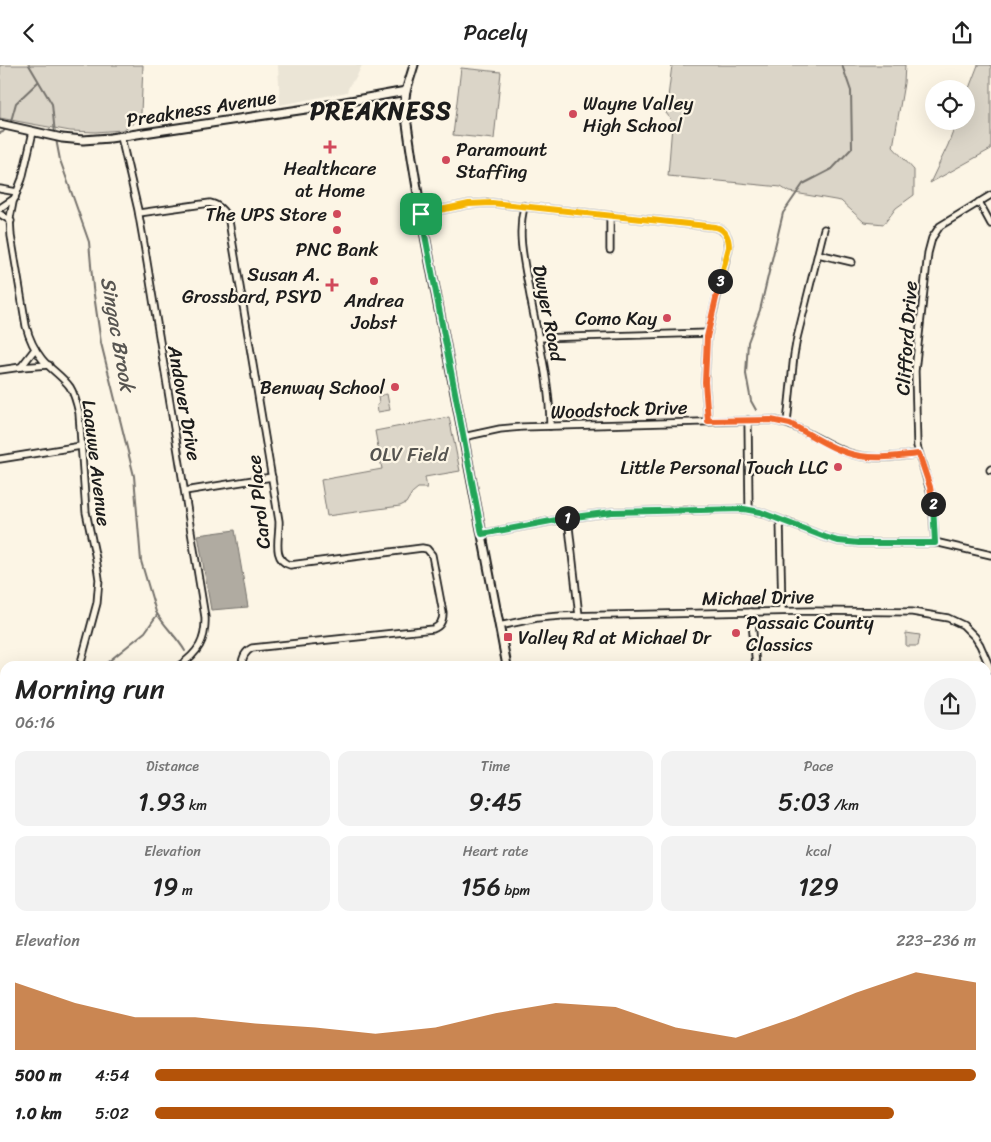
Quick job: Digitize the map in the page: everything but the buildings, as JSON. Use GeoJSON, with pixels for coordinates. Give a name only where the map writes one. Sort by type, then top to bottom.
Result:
{"type":"FeatureCollection","features":[{"type":"Feature","properties":{"kind":"main road"},"geometry":{"type":"LineString","coordinates":[[414,65],[406,91],[407,124],[421,214],[506,661]]}},
{"type":"Feature","properties":{"kind":"main road","name":"Preakness Avenue"},"geometry":{"type":"LineString","coordinates":[[5,126],[55,137],[83,140],[121,137],[306,109],[406,91]]}},
{"type":"Feature","properties":{"kind":"street","name":"Laauwe Avenue"},"geometry":{"type":"LineString","coordinates":[[33,132],[12,211],[12,236],[26,327],[30,341],[42,358],[71,389],[80,413],[86,512],[99,579],[96,603],[81,661]]}},
{"type":"Feature","properties":{"kind":"street","name":"Andover Drive"},"geometry":{"type":"LineString","coordinates":[[121,137],[139,213],[206,625],[200,647],[186,661]]}},
{"type":"Feature","properties":{"kind":"street"},"geometry":{"type":"LineString","coordinates":[[0,189],[16,195]]}},
{"type":"Feature","properties":{"kind":"street"},"geometry":{"type":"LineString","coordinates":[[0,208],[16,195]]}},
{"type":"Feature","properties":{"kind":"street","name":"Clifford Drive"},"geometry":{"type":"LineString","coordinates":[[935,543],[932,497],[918,446],[915,371],[930,245],[940,225],[991,195]]}},
{"type":"Feature","properties":{"kind":"street"},"geometry":{"type":"LineString","coordinates":[[979,202],[991,224]]}},
{"type":"Feature","properties":{"kind":"street","name":"Carol Place"},"geometry":{"type":"LineString","coordinates":[[139,213],[210,203],[220,207],[227,215],[279,521],[278,554],[283,562],[290,565],[424,547],[432,555],[443,616],[440,625],[433,629],[252,648],[246,652],[243,661]]}},
{"type":"Feature","properties":{"kind":"street"},"geometry":{"type":"LineString","coordinates":[[421,214],[480,203],[492,203],[720,228],[726,233],[729,247],[708,333],[705,363],[708,421]]}},
{"type":"Feature","properties":{"kind":"street","name":"Dwyer Road"},"geometry":{"type":"LineString","coordinates":[[524,206],[520,239],[548,397],[550,426]]}},
{"type":"Feature","properties":{"kind":"street"},"geometry":{"type":"LineString","coordinates":[[0,213],[11,221]]}},
{"type":"Feature","properties":{"kind":"street"},"geometry":{"type":"LineString","coordinates":[[610,216],[610,250]]}},
{"type":"Feature","properties":{"kind":"street"},"geometry":{"type":"LineString","coordinates":[[787,423],[797,337],[824,229]]}},
{"type":"Feature","properties":{"kind":"street"},"geometry":{"type":"LineString","coordinates":[[818,254],[852,262]]}},
{"type":"Feature","properties":{"kind":"street"},"geometry":{"type":"LineString","coordinates":[[538,338],[708,333]]}},
{"type":"Feature","properties":{"kind":"street"},"geometry":{"type":"LineString","coordinates":[[22,367],[36,349]]}},
{"type":"Feature","properties":{"kind":"street"},"geometry":{"type":"LineString","coordinates":[[0,371],[49,365]]}},
{"type":"Feature","properties":{"kind":"street"},"geometry":{"type":"LineString","coordinates":[[748,420],[749,509]]}},
{"type":"Feature","properties":{"kind":"street","name":"Woodstock Drive"},"geometry":{"type":"LineString","coordinates":[[463,437],[511,427],[771,420],[787,423],[850,454],[868,457],[919,454]]}},
{"type":"Feature","properties":{"kind":"street"},"geometry":{"type":"LineString","coordinates":[[0,459],[81,446]]}},
{"type":"Feature","properties":{"kind":"street"},"geometry":{"type":"LineString","coordinates":[[185,491],[272,477]]}},
{"type":"Feature","properties":{"kind":"street"},"geometry":{"type":"LineString","coordinates":[[482,534],[612,512],[749,509],[825,537],[846,542],[935,543],[991,555]]}},
{"type":"Feature","properties":{"kind":"street"},"geometry":{"type":"LineString","coordinates":[[568,518],[579,615]]}},
{"type":"Feature","properties":{"kind":"street"},"geometry":{"type":"LineString","coordinates":[[780,520],[782,611]]}},
{"type":"Feature","properties":{"kind":"street","name":"Michael Drive"},"geometry":{"type":"LineString","coordinates":[[499,626],[546,617],[579,615],[900,611],[948,618],[963,625],[975,637],[988,661]]}},
{"type":"Feature","properties":{"kind":"street"},"geometry":{"type":"LineString","coordinates":[[751,612],[756,661]]}},
{"type":"Feature","properties":{"kind":"shaded area"},"geometry":{"type":"Polygon","coordinates":[[[278,65],[362,65],[347,92],[280,105],[278,65]]]}},
{"type":"Feature","properties":{"kind":"shaded area"},"geometry":{"type":"Polygon","coordinates":[[[235,530],[248,607],[211,610],[198,535],[235,530]]]}},
{"type":"Feature","properties":{"kind":"green space"},"geometry":{"type":"Polygon","coordinates":[[[0,65],[143,65],[141,113],[134,123],[122,130],[95,132],[70,131],[0,118],[0,65]]]}},
{"type":"Feature","properties":{"kind":"green space"},"geometry":{"type":"Polygon","coordinates":[[[672,65],[905,65],[904,83],[893,147],[914,170],[914,195],[896,208],[884,224],[864,222],[841,201],[789,192],[781,187],[668,176],[672,125],[666,113],[672,65]]]}},
{"type":"Feature","properties":{"kind":"green space"},"geometry":{"type":"Polygon","coordinates":[[[978,65],[991,65],[991,149],[930,183],[954,130],[975,130],[975,80],[972,80],[978,65]]]}},
{"type":"Feature","properties":{"kind":"green space"},"geometry":{"type":"Polygon","coordinates":[[[461,68],[501,72],[494,139],[453,135],[461,68]]]}},
{"type":"Feature","properties":{"kind":"green space"},"geometry":{"type":"Polygon","coordinates":[[[387,394],[390,410],[378,412],[378,396],[387,394]]]}},
{"type":"Feature","properties":{"kind":"green space","name":"OLV Field"},"geometry":{"type":"Polygon","coordinates":[[[449,417],[460,471],[425,477],[427,488],[418,488],[412,493],[406,503],[400,506],[327,516],[321,480],[382,469],[375,431],[449,417]]]}},
{"type":"Feature","properties":{"kind":"green space"},"geometry":{"type":"Polygon","coordinates":[[[906,633],[920,635],[918,646],[906,646],[906,633]]]}},
{"type":"Feature","properties":{"kind":"waterway","name":"Singac Brook"},"geometry":{"type":"LineString","coordinates":[[29,65],[52,104],[55,134]]}},
{"type":"Feature","properties":{"kind":"waterway"},"geometry":{"type":"LineString","coordinates":[[756,410],[751,401],[746,374],[748,342],[760,310],[783,213],[803,184],[832,169],[852,148],[851,91],[842,65]]}},
{"type":"Feature","properties":{"kind":"waterway"},"geometry":{"type":"LineString","coordinates":[[8,125],[16,103],[38,82]]}},
{"type":"Feature","properties":{"kind":"waterway"},"geometry":{"type":"LineString","coordinates":[[0,133],[6,128]]}},
{"type":"Feature","properties":{"kind":"waterway","name":"Singac Brook"},"geometry":{"type":"LineString","coordinates":[[56,139],[60,160],[89,242],[101,343],[134,476],[141,561],[156,612],[185,651]]}},
{"type":"Feature","properties":{"kind":"waterway","name":"Singac Brook"},"geometry":{"type":"LineString","coordinates":[[109,661],[145,632],[157,615]]}},
{"type":"Feature","properties":{"kind":"place","name":"Wayne Valley High School"},"geometry":{"type":"Point","coordinates":[573,114]}},
{"type":"Feature","properties":{"kind":"place","name":"Healthcare at Home"},"geometry":{"type":"Point","coordinates":[330,147]}},
{"type":"Feature","properties":{"kind":"place","name":"Paramount Staffing"},"geometry":{"type":"Point","coordinates":[446,160]}},
{"type":"Feature","properties":{"kind":"place","name":"The UPS Store"},"geometry":{"type":"Point","coordinates":[337,214]}},
{"type":"Feature","properties":{"kind":"place","name":"PNC Bank"},"geometry":{"type":"Point","coordinates":[337,230]}},
{"type":"Feature","properties":{"kind":"place","name":"Andrea Jobst"},"geometry":{"type":"Point","coordinates":[374,281]}},
{"type":"Feature","properties":{"kind":"place","name":"Susan A. Grossbard, PSYD"},"geometry":{"type":"Point","coordinates":[332,285]}},
{"type":"Feature","properties":{"kind":"place","name":"Como Kay"},"geometry":{"type":"Point","coordinates":[667,318]}},
{"type":"Feature","properties":{"kind":"place","name":"Benway School"},"geometry":{"type":"Point","coordinates":[395,387]}},
{"type":"Feature","properties":{"kind":"place","name":"Little Personal Touch LLC"},"geometry":{"type":"Point","coordinates":[838,467]}},
{"type":"Feature","properties":{"kind":"place","name":"Passaic County Classics"},"geometry":{"type":"Point","coordinates":[736,633]}},
{"type":"Feature","properties":{"kind":"place","name":"Valley Rd at Michael Dr"},"geometry":{"type":"Point","coordinates":[508,637]}},
{"type":"Feature","properties":{"kind":"district","name":"PREAKNESS"},"geometry":{"type":"Point","coordinates":[381,111]}},
{"type":"Feature","properties":{"kind":"route"},"geometry":{"type":"LineString","coordinates":[[492,203],[720,228],[726,233],[729,247],[707,337],[705,382],[708,421],[780,421],[790,424],[850,454],[880,457],[919,454],[932,497],[935,543],[859,543],[838,541],[760,512],[744,509],[589,514],[482,534],[421,214],[469,204],[492,203]]}}]}
